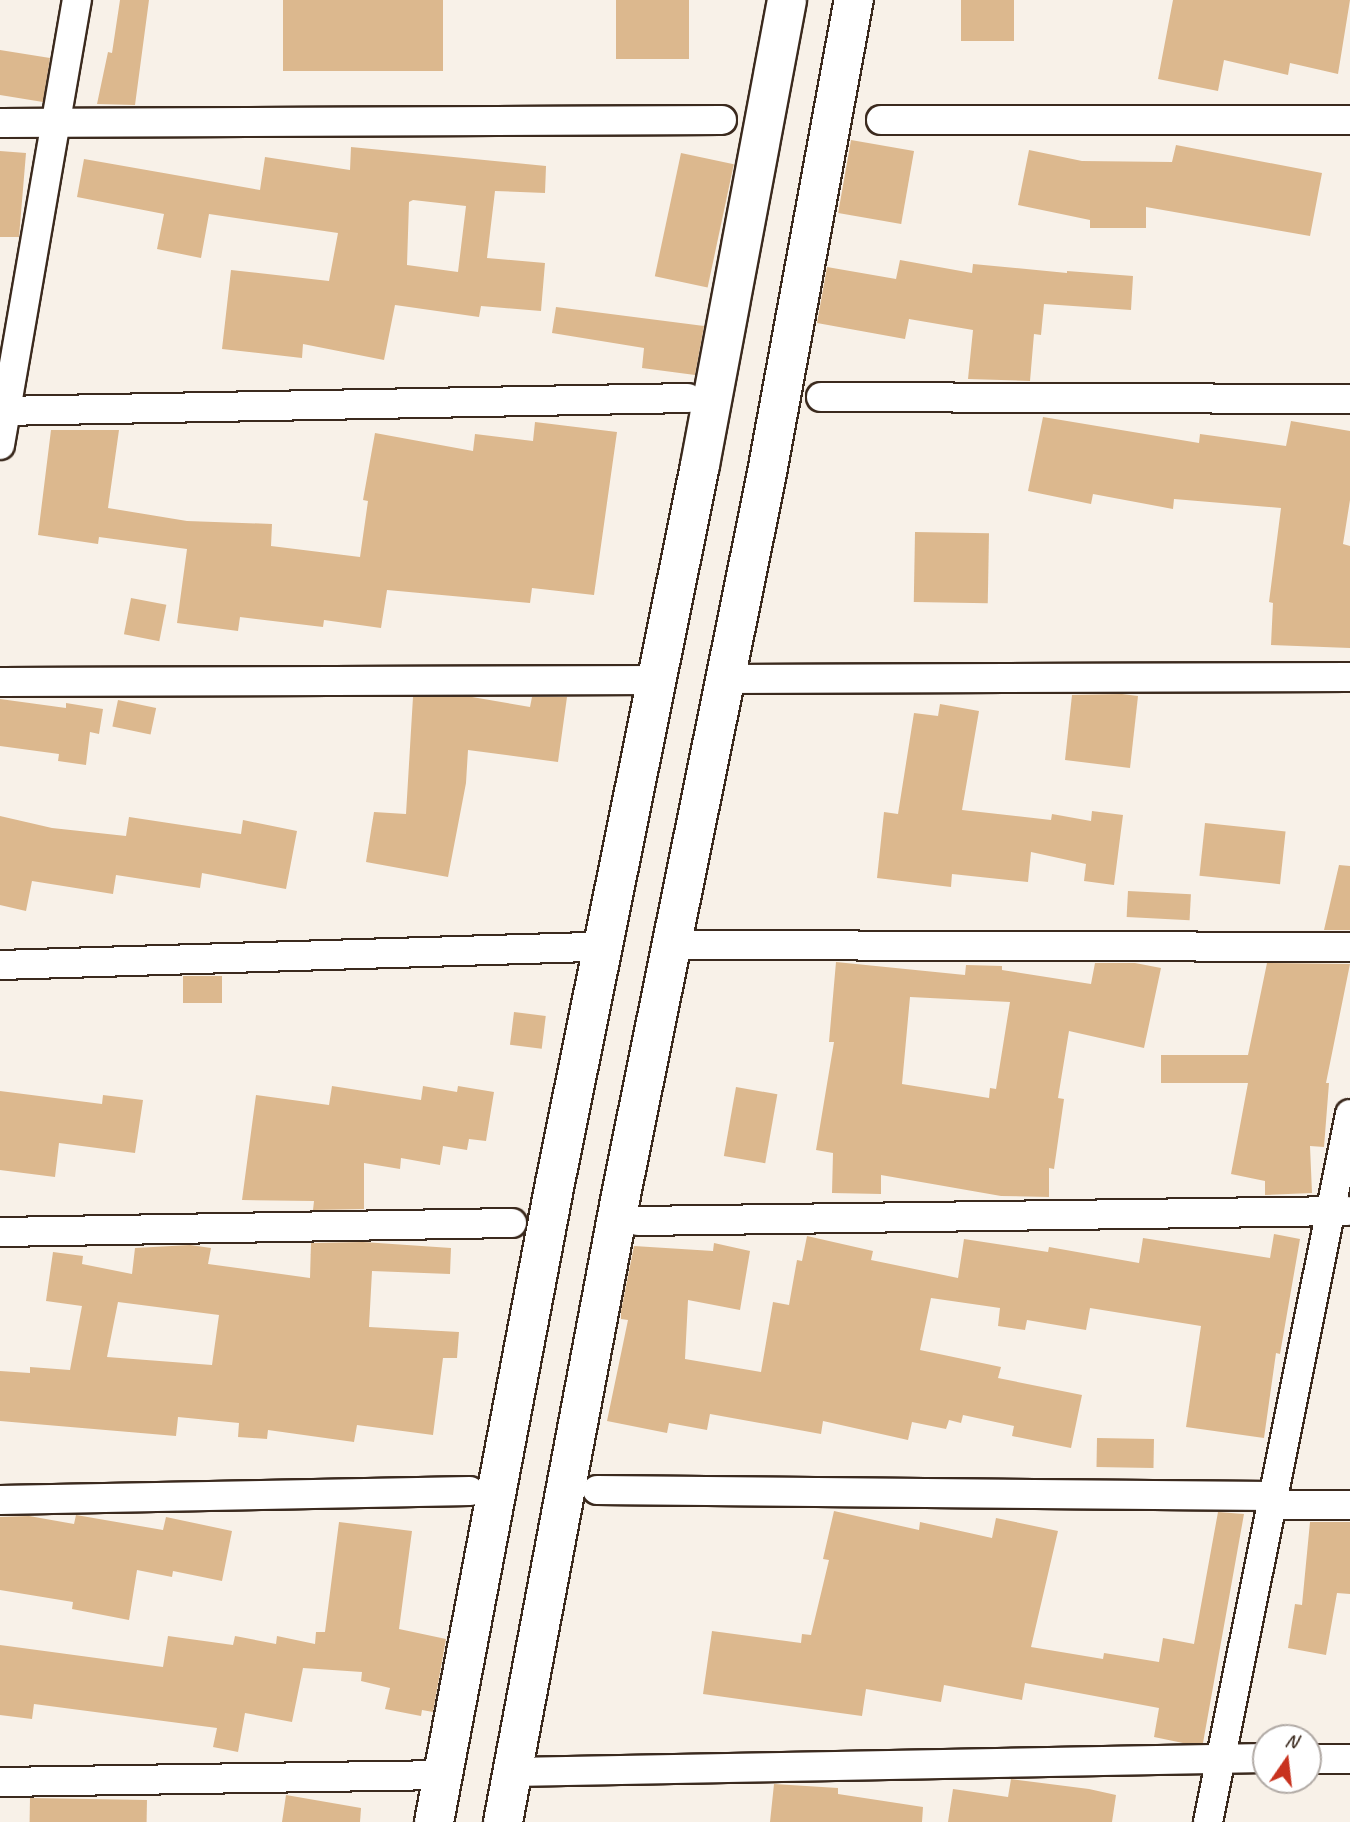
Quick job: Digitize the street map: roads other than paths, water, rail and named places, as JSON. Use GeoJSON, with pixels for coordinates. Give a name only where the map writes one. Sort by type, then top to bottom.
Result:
{"type":"FeatureCollection","features":[{"type":"Feature","properties":{"kind":"main road"},"geometry":{"type":"LineString","coordinates":[[434,1822],[555,1182],[657,680],[787,0]]}},
{"type":"Feature","properties":{"kind":"main road"},"geometry":{"type":"LineString","coordinates":[[503,1822],[621,1195],[766,478],[854,0]]}},
{"type":"Feature","properties":{"kind":"street"},"geometry":{"type":"LineString","coordinates":[[0,445],[3,411],[77,0]]}},
{"type":"Feature","properties":{"kind":"street"},"geometry":{"type":"LineString","coordinates":[[0,123],[722,120]]}},
{"type":"Feature","properties":{"kind":"street"},"geometry":{"type":"LineString","coordinates":[[881,120],[1350,120]]}},
{"type":"Feature","properties":{"kind":"street"},"geometry":{"type":"LineString","coordinates":[[821,397],[1350,399]]}},
{"type":"Feature","properties":{"kind":"street"},"geometry":{"type":"LineString","coordinates":[[3,411],[688,398]]}},
{"type":"Feature","properties":{"kind":"street"},"geometry":{"type":"LineString","coordinates":[[725,679],[1350,677]]}},
{"type":"Feature","properties":{"kind":"street"},"geometry":{"type":"LineString","coordinates":[[0,682],[657,680]]}},
{"type":"Feature","properties":{"kind":"street"},"geometry":{"type":"LineString","coordinates":[[688,945],[1350,947]]}},
{"type":"Feature","properties":{"kind":"street"},"geometry":{"type":"LineString","coordinates":[[0,965],[589,947]]}},
{"type":"Feature","properties":{"kind":"street"},"geometry":{"type":"LineString","coordinates":[[1208,1822],[1271,1501],[1340,1211],[1350,1114]]}},
{"type":"Feature","properties":{"kind":"street"},"geometry":{"type":"LineString","coordinates":[[638,1221],[1340,1211]]}},
{"type":"Feature","properties":{"kind":"street"},"geometry":{"type":"LineString","coordinates":[[0,1232],[512,1223]]}},
{"type":"Feature","properties":{"kind":"street"},"geometry":{"type":"LineString","coordinates":[[597,1490],[1271,1501],[1350,1505]]}},
{"type":"Feature","properties":{"kind":"street"},"geometry":{"type":"LineString","coordinates":[[0,1500],[470,1491]]}},
{"type":"Feature","properties":{"kind":"street"},"geometry":{"type":"LineString","coordinates":[[513,1772],[1252,1758]]}},
{"type":"Feature","properties":{"kind":"street"},"geometry":{"type":"LineString","coordinates":[[1322,1759],[1350,1759]]}},
{"type":"Feature","properties":{"kind":"street"},"geometry":{"type":"LineString","coordinates":[[0,1782],[444,1775]]}}]}
